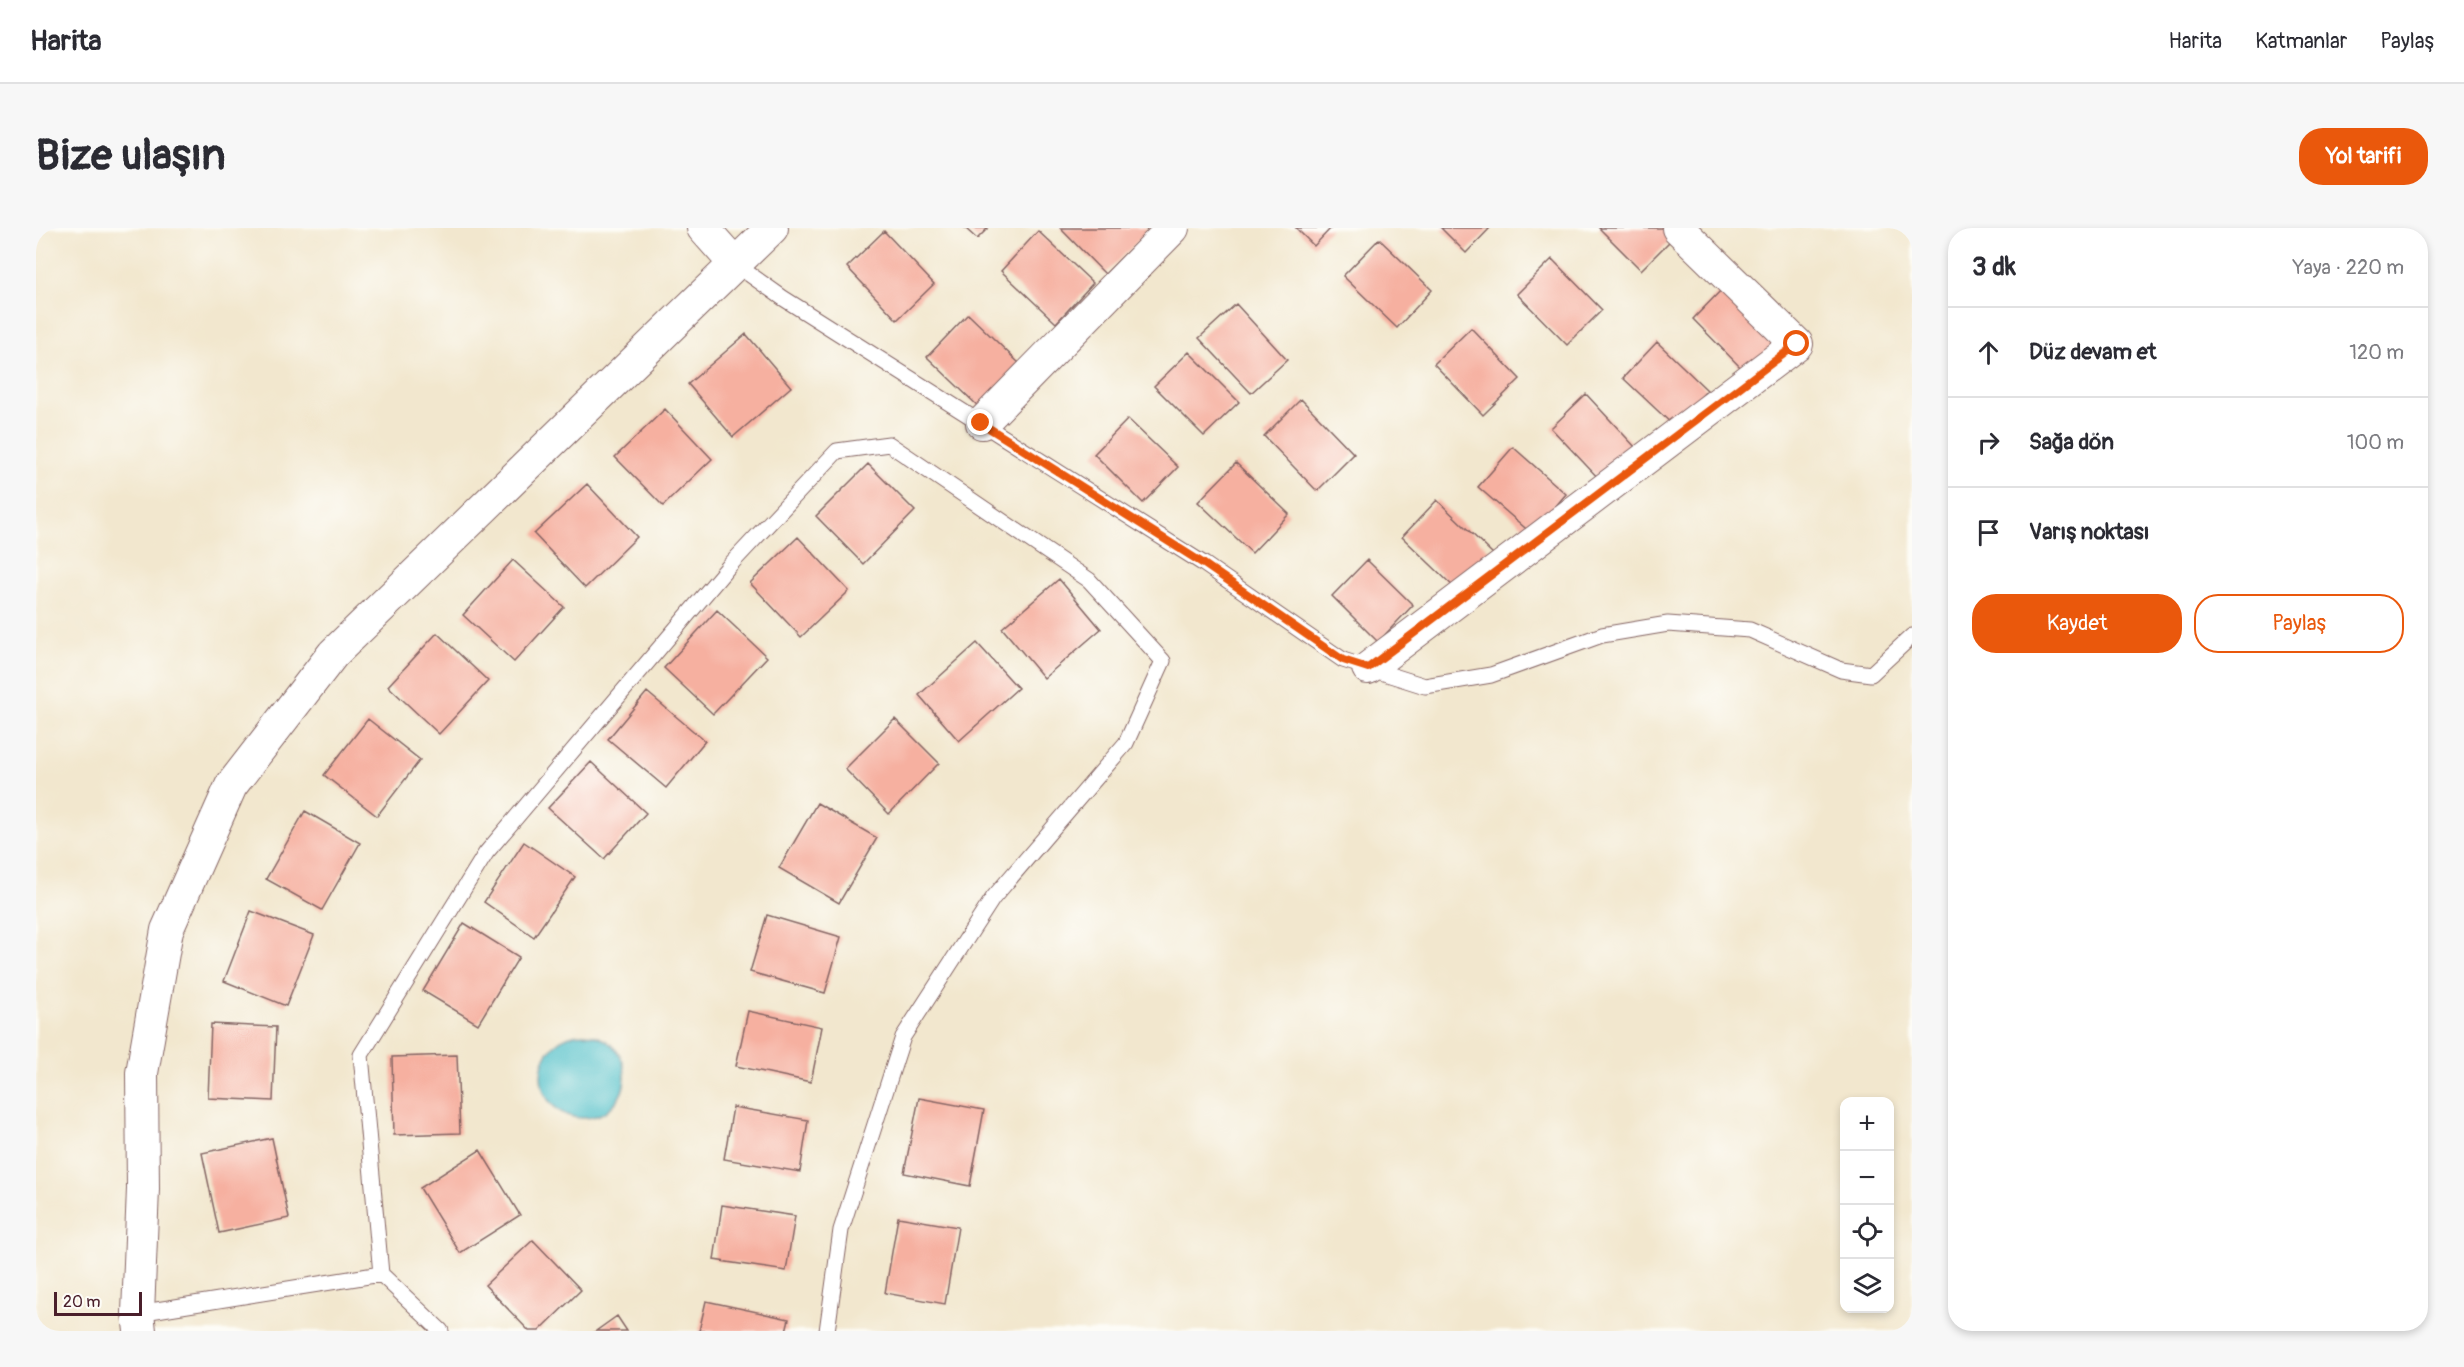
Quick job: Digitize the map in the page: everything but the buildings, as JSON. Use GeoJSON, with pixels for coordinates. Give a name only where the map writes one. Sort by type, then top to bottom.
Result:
{"type":"FeatureCollection","features":[{"type":"Feature","properties":{"kind":"street"},"geometry":{"type":"LineString","coordinates":[[703,228],[735,264]]}},
{"type":"Feature","properties":{"kind":"street"},"geometry":{"type":"LineString","coordinates":[[139,1322],[143,1189],[142,1073],[167,930],[231,786],[333,654],[772,228]]}},
{"type":"Feature","properties":{"kind":"street"},"geometry":{"type":"LineString","coordinates":[[981,423],[1173,228]]}},
{"type":"Feature","properties":{"kind":"street"},"geometry":{"type":"LineString","coordinates":[[1368,668],[1797,344],[1678,228]]}},
{"type":"Feature","properties":{"kind":"lane"},"geometry":{"type":"LineString","coordinates":[[735,264],[783,298],[1204,564],[1343,660],[1368,668],[1425,686],[1491,675],[1602,635],[1668,624],[1750,630],[1841,670],[1871,674],[1912,636]]}},
{"type":"Feature","properties":{"kind":"lane"},"geometry":{"type":"LineString","coordinates":[[441,1331],[381,1274],[361,1055],[486,853],[722,575],[837,451],[889,444],[1089,580],[1163,661],[1126,743],[993,898],[903,1037],[841,1230],[827,1331]]}},
{"type":"Feature","properties":{"kind":"lane"},"geometry":{"type":"LineString","coordinates":[[139,1322],[381,1274]]}},
{"type":"Feature","properties":{"kind":"water"},"geometry":{"type":"Polygon","coordinates":[[[583,1034],[599,1037],[613,1046],[622,1060],[625,1076],[622,1092],[613,1106],[599,1115],[583,1118],[567,1115],[553,1106],[544,1092],[541,1076],[544,1060],[553,1046],[567,1037],[583,1034]]]}},
{"type":"Feature","properties":{"kind":"route"},"geometry":{"type":"LineString","coordinates":[[981,423],[1204,564],[1343,660],[1368,668],[1797,344]]}}]}
